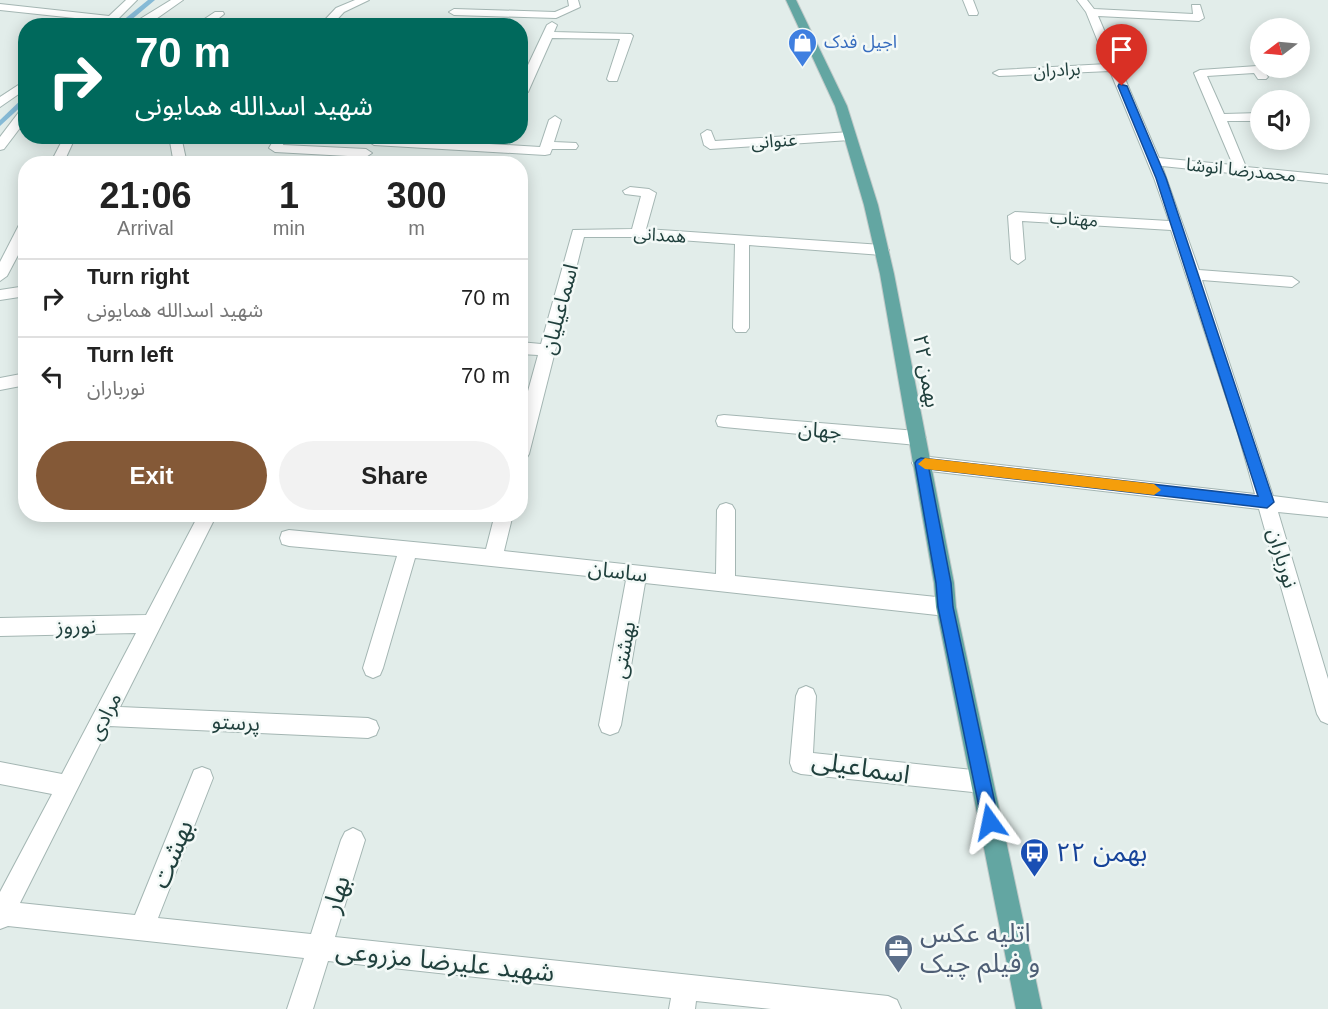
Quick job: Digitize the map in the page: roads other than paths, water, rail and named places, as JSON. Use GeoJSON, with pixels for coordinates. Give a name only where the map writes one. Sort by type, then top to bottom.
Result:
{"type":"FeatureCollection","features":[{"type":"Feature","properties":{"kind":"main road","name":"۲۲ بهمن"},"geometry":{"type":"LineString","coordinates":[[791,0],[841,106],[882,250],[944,583],[946,607],[1029,1009]]}},
{"type":"Feature","properties":{"kind":"street"},"geometry":{"type":"LineString","coordinates":[[112,18],[132,0]]}},
{"type":"Feature","properties":{"kind":"street"},"geometry":{"type":"LineString","coordinates":[[149,18],[178,0]]}},
{"type":"Feature","properties":{"kind":"street"},"geometry":{"type":"LineString","coordinates":[[332,18],[340,10],[364,0]]}},
{"type":"Feature","properties":{"kind":"street"},"geometry":{"type":"LineString","coordinates":[[462,0],[452,15],[556,15],[575,7],[573,0]]}},
{"type":"Feature","properties":{"kind":"street"},"geometry":{"type":"LineString","coordinates":[[968,0],[973,13]]}},
{"type":"Feature","properties":{"kind":"street"},"geometry":{"type":"LineString","coordinates":[[1087,6],[1199,18],[1196,7]]}},
{"type":"Feature","properties":{"kind":"street","name":"نورباران"},"geometry":{"type":"LineString","coordinates":[[1087,6],[1154,161],[1193,274],[1267,502],[1328,714]]}},
{"type":"Feature","properties":{"kind":"street"},"geometry":{"type":"LineString","coordinates":[[0,7],[79,18]]}},
{"type":"Feature","properties":{"kind":"street"},"geometry":{"type":"LineString","coordinates":[[212,18],[219,14]]}},
{"type":"Feature","properties":{"kind":"street"},"geometry":{"type":"LineString","coordinates":[[528,78],[556,15]]}},
{"type":"Feature","properties":{"kind":"street"},"geometry":{"type":"LineString","coordinates":[[547,35],[627,36],[613,79]]}},
{"type":"Feature","properties":{"kind":"street","name":"برادران"},"geometry":{"type":"LineString","coordinates":[[999,73],[1114,68]]}},
{"type":"Feature","properties":{"kind":"street"},"geometry":{"type":"LineString","coordinates":[[1241,170],[1200,73],[1250,69]]}},
{"type":"Feature","properties":{"kind":"street"},"geometry":{"type":"LineString","coordinates":[[0,103],[18,89]]}},
{"type":"Feature","properties":{"kind":"street"},"geometry":{"type":"LineString","coordinates":[[1219,118],[1250,117]]}},
{"type":"Feature","properties":{"kind":"street"},"geometry":{"type":"LineString","coordinates":[[500,144],[544,151],[555,120]]}},
{"type":"Feature","properties":{"kind":"street"},"geometry":{"type":"LineString","coordinates":[[0,146],[18,122]]}},
{"type":"Feature","properties":{"kind":"street","name":"عنوانی"},"geometry":{"type":"LineString","coordinates":[[707,134],[710,145],[850,136]]}},
{"type":"Feature","properties":{"kind":"street"},"geometry":{"type":"LineString","coordinates":[[277,144],[275,148],[345,156]]}},
{"type":"Feature","properties":{"kind":"street"},"geometry":{"type":"LineString","coordinates":[[547,145],[572,146]]}},
{"type":"Feature","properties":{"kind":"street","name":"محمدرضا انوشا"},"geometry":{"type":"LineString","coordinates":[[1154,161],[1328,179]]}},
{"type":"Feature","properties":{"kind":"street"},"geometry":{"type":"LineString","coordinates":[[630,190],[649,193],[638,233]]}},
{"type":"Feature","properties":{"kind":"street","name":"مهتاب"},"geometry":{"type":"LineString","coordinates":[[1018,259],[1015,216],[1176,226]]}},
{"type":"Feature","properties":{"kind":"street","name":"همدانی"},"geometry":{"type":"LineString","coordinates":[[578,233],[638,233],[882,250]]}},
{"type":"Feature","properties":{"kind":"street","name":"اسماعیلیان"},"geometry":{"type":"LineString","coordinates":[[528,424],[578,233]]}},
{"type":"Feature","properties":{"kind":"street"},"geometry":{"type":"LineString","coordinates":[[0,276],[18,241]]}},
{"type":"Feature","properties":{"kind":"street"},"geometry":{"type":"LineString","coordinates":[[741,328],[742,241]]}},
{"type":"Feature","properties":{"kind":"street"},"geometry":{"type":"LineString","coordinates":[[1193,274],[1292,282]]}},
{"type":"Feature","properties":{"kind":"street"},"geometry":{"type":"LineString","coordinates":[[0,295],[18,292]]}},
{"type":"Feature","properties":{"kind":"street"},"geometry":{"type":"LineString","coordinates":[[528,349],[548,350]]}},
{"type":"Feature","properties":{"kind":"street"},"geometry":{"type":"LineString","coordinates":[[0,384],[18,381]]}},
{"type":"Feature","properties":{"kind":"street","name":"جهان"},"geometry":{"type":"LineString","coordinates":[[724,421],[917,438]]}},
{"type":"Feature","properties":{"kind":"street"},"geometry":{"type":"LineString","coordinates":[[921,463],[1328,510]]}},
{"type":"Feature","properties":{"kind":"street"},"geometry":{"type":"LineString","coordinates":[[724,582],[726,510]]}},
{"type":"Feature","properties":{"kind":"street","name":"مرادی"},"geometry":{"type":"LineString","coordinates":[[1,915],[204,522]]}},
{"type":"Feature","properties":{"kind":"street"},"geometry":{"type":"LineString","coordinates":[[493,559],[502,522]]}},
{"type":"Feature","properties":{"kind":"street","name":"ساسان"},"geometry":{"type":"LineString","coordinates":[[289,538],[606,569],[946,607]]}},
{"type":"Feature","properties":{"kind":"street"},"geometry":{"type":"LineString","coordinates":[[373,668],[408,551]]}},
{"type":"Feature","properties":{"kind":"street","name":"بهشتی"},"geometry":{"type":"LineString","coordinates":[[610,725],[637,574]]}},
{"type":"Feature","properties":{"kind":"street","name":"نوروز"},"geometry":{"type":"LineString","coordinates":[[0,627],[152,624]]}},
{"type":"Feature","properties":{"kind":"street","name":"اسماعیلی"},"geometry":{"type":"LineString","coordinates":[[806,696],[801,763],[982,782]]}},
{"type":"Feature","properties":{"kind":"street","name":"پرستو"},"geometry":{"type":"LineString","coordinates":[[104,716],[368,728]]}},
{"type":"Feature","properties":{"kind":"street"},"geometry":{"type":"LineString","coordinates":[[0,773],[68,786]]}},
{"type":"Feature","properties":{"kind":"street","name":"بهشت"},"geometry":{"type":"LineString","coordinates":[[141,929],[202,778]]}},
{"type":"Feature","properties":{"kind":"street","name":"بهار"},"geometry":{"type":"LineString","coordinates":[[300,1009],[353,840]]}},
{"type":"Feature","properties":{"kind":"street","name":"شهید علیرضا مزروعی"},"geometry":{"type":"LineString","coordinates":[[1,915],[319,948],[683,998],[888,1009]]}},
{"type":"Feature","properties":{"kind":"waterway"},"geometry":{"type":"LineString","coordinates":[[129,18],[152,0]]}},
{"type":"Feature","properties":{"kind":"waterway"},"geometry":{"type":"LineString","coordinates":[[0,124],[18,105]]}},
{"type":"Feature","properties":{"kind":"place","name":"اجیل فدک"},"geometry":{"type":"Point","coordinates":[803,68]}},
{"type":"Feature","properties":{"kind":"place","name":"۲۲ بهمن"},"geometry":{"type":"Point","coordinates":[1035,878]}},
{"type":"Feature","properties":{"kind":"place","name":"اتلیه عکس و فیلم چیک"},"geometry":{"type":"Point","coordinates":[899,974]}}]}
